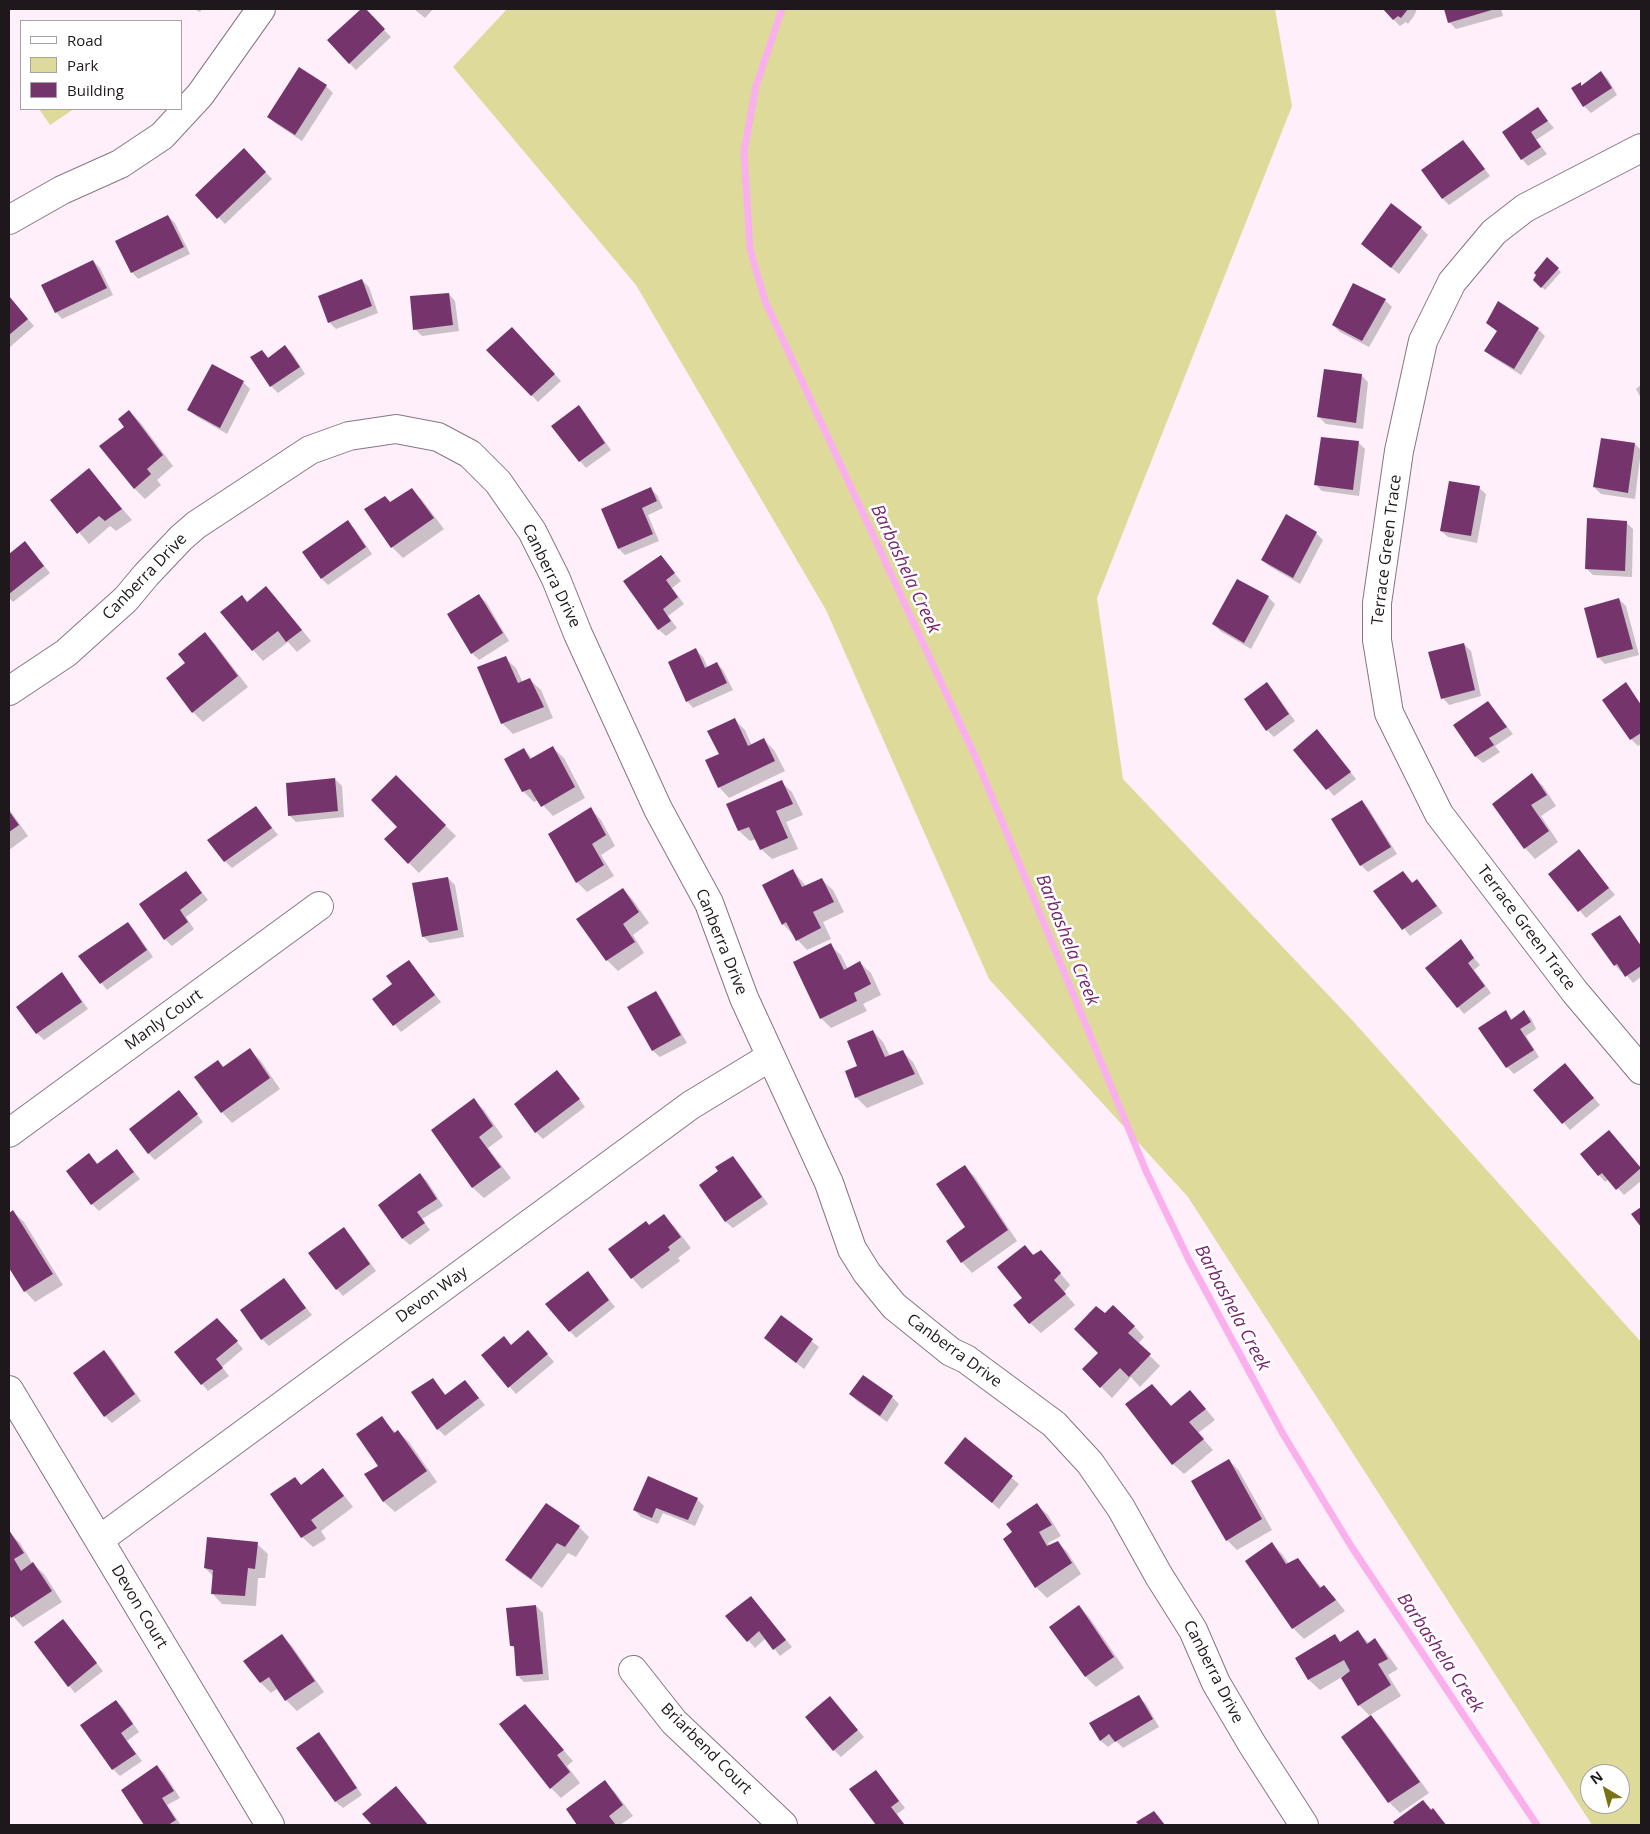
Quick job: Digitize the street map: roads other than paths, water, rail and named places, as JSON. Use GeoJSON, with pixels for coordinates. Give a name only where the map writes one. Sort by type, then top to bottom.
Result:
{"type":"FeatureCollection","features":[{"type":"Feature","properties":{"kind":"street"},"geometry":{"type":"LineString","coordinates":[[9,220],[62,190],[120,164],[162,136],[200,96],[261,9]]}},
{"type":"Feature","properties":{"kind":"street","name":"Terrace Green Trace"},"geometry":{"type":"LineString","coordinates":[[1641,148],[1526,208],[1494,232],[1452,282],[1423,341],[1401,442],[1377,603],[1377,640],[1390,713],[1439,814],[1575,992],[1641,1070]]}},
{"type":"Feature","properties":{"kind":"street","name":"Canberra Drive"},"geometry":{"type":"LineString","coordinates":[[9,691],[66,653],[126,599],[181,538],[196,525],[304,454],[349,436],[396,430],[438,436],[470,454],[498,482],[532,531],[556,579],[578,634],[658,809],[708,903],[744,998],[829,1183],[852,1249],[867,1273],[894,1306],[951,1352],[966,1359],[1054,1424],[1090,1463],[1121,1508],[1159,1576],[1193,1630],[1216,1683],[1252,1744],[1304,1825]]}},
{"type":"Feature","properties":{"kind":"street","name":"Manly Court"},"geometry":{"type":"LineString","coordinates":[[9,1133],[319,906]]}},
{"type":"Feature","properties":{"kind":"street","name":"Devon Way"},"geometry":{"type":"LineString","coordinates":[[99,1540],[691,1105],[770,1057]]}},
{"type":"Feature","properties":{"kind":"street","name":"Devon Court"},"geometry":{"type":"LineString","coordinates":[[9,1390],[270,1825]]}},
{"type":"Feature","properties":{"kind":"street","name":"Briarbend Court"},"geometry":{"type":"LineString","coordinates":[[634,1670],[674,1722],[783,1825]]}},
{"type":"Feature","properties":{"kind":"waterway","name":"Barbashela Creek"},"geometry":{"type":"LineString","coordinates":[[782,9],[756,86],[744,151],[750,249],[765,301],[975,756],[1146,1171],[1189,1260],[1283,1434],[1351,1546],[1537,1825]]}}]}
